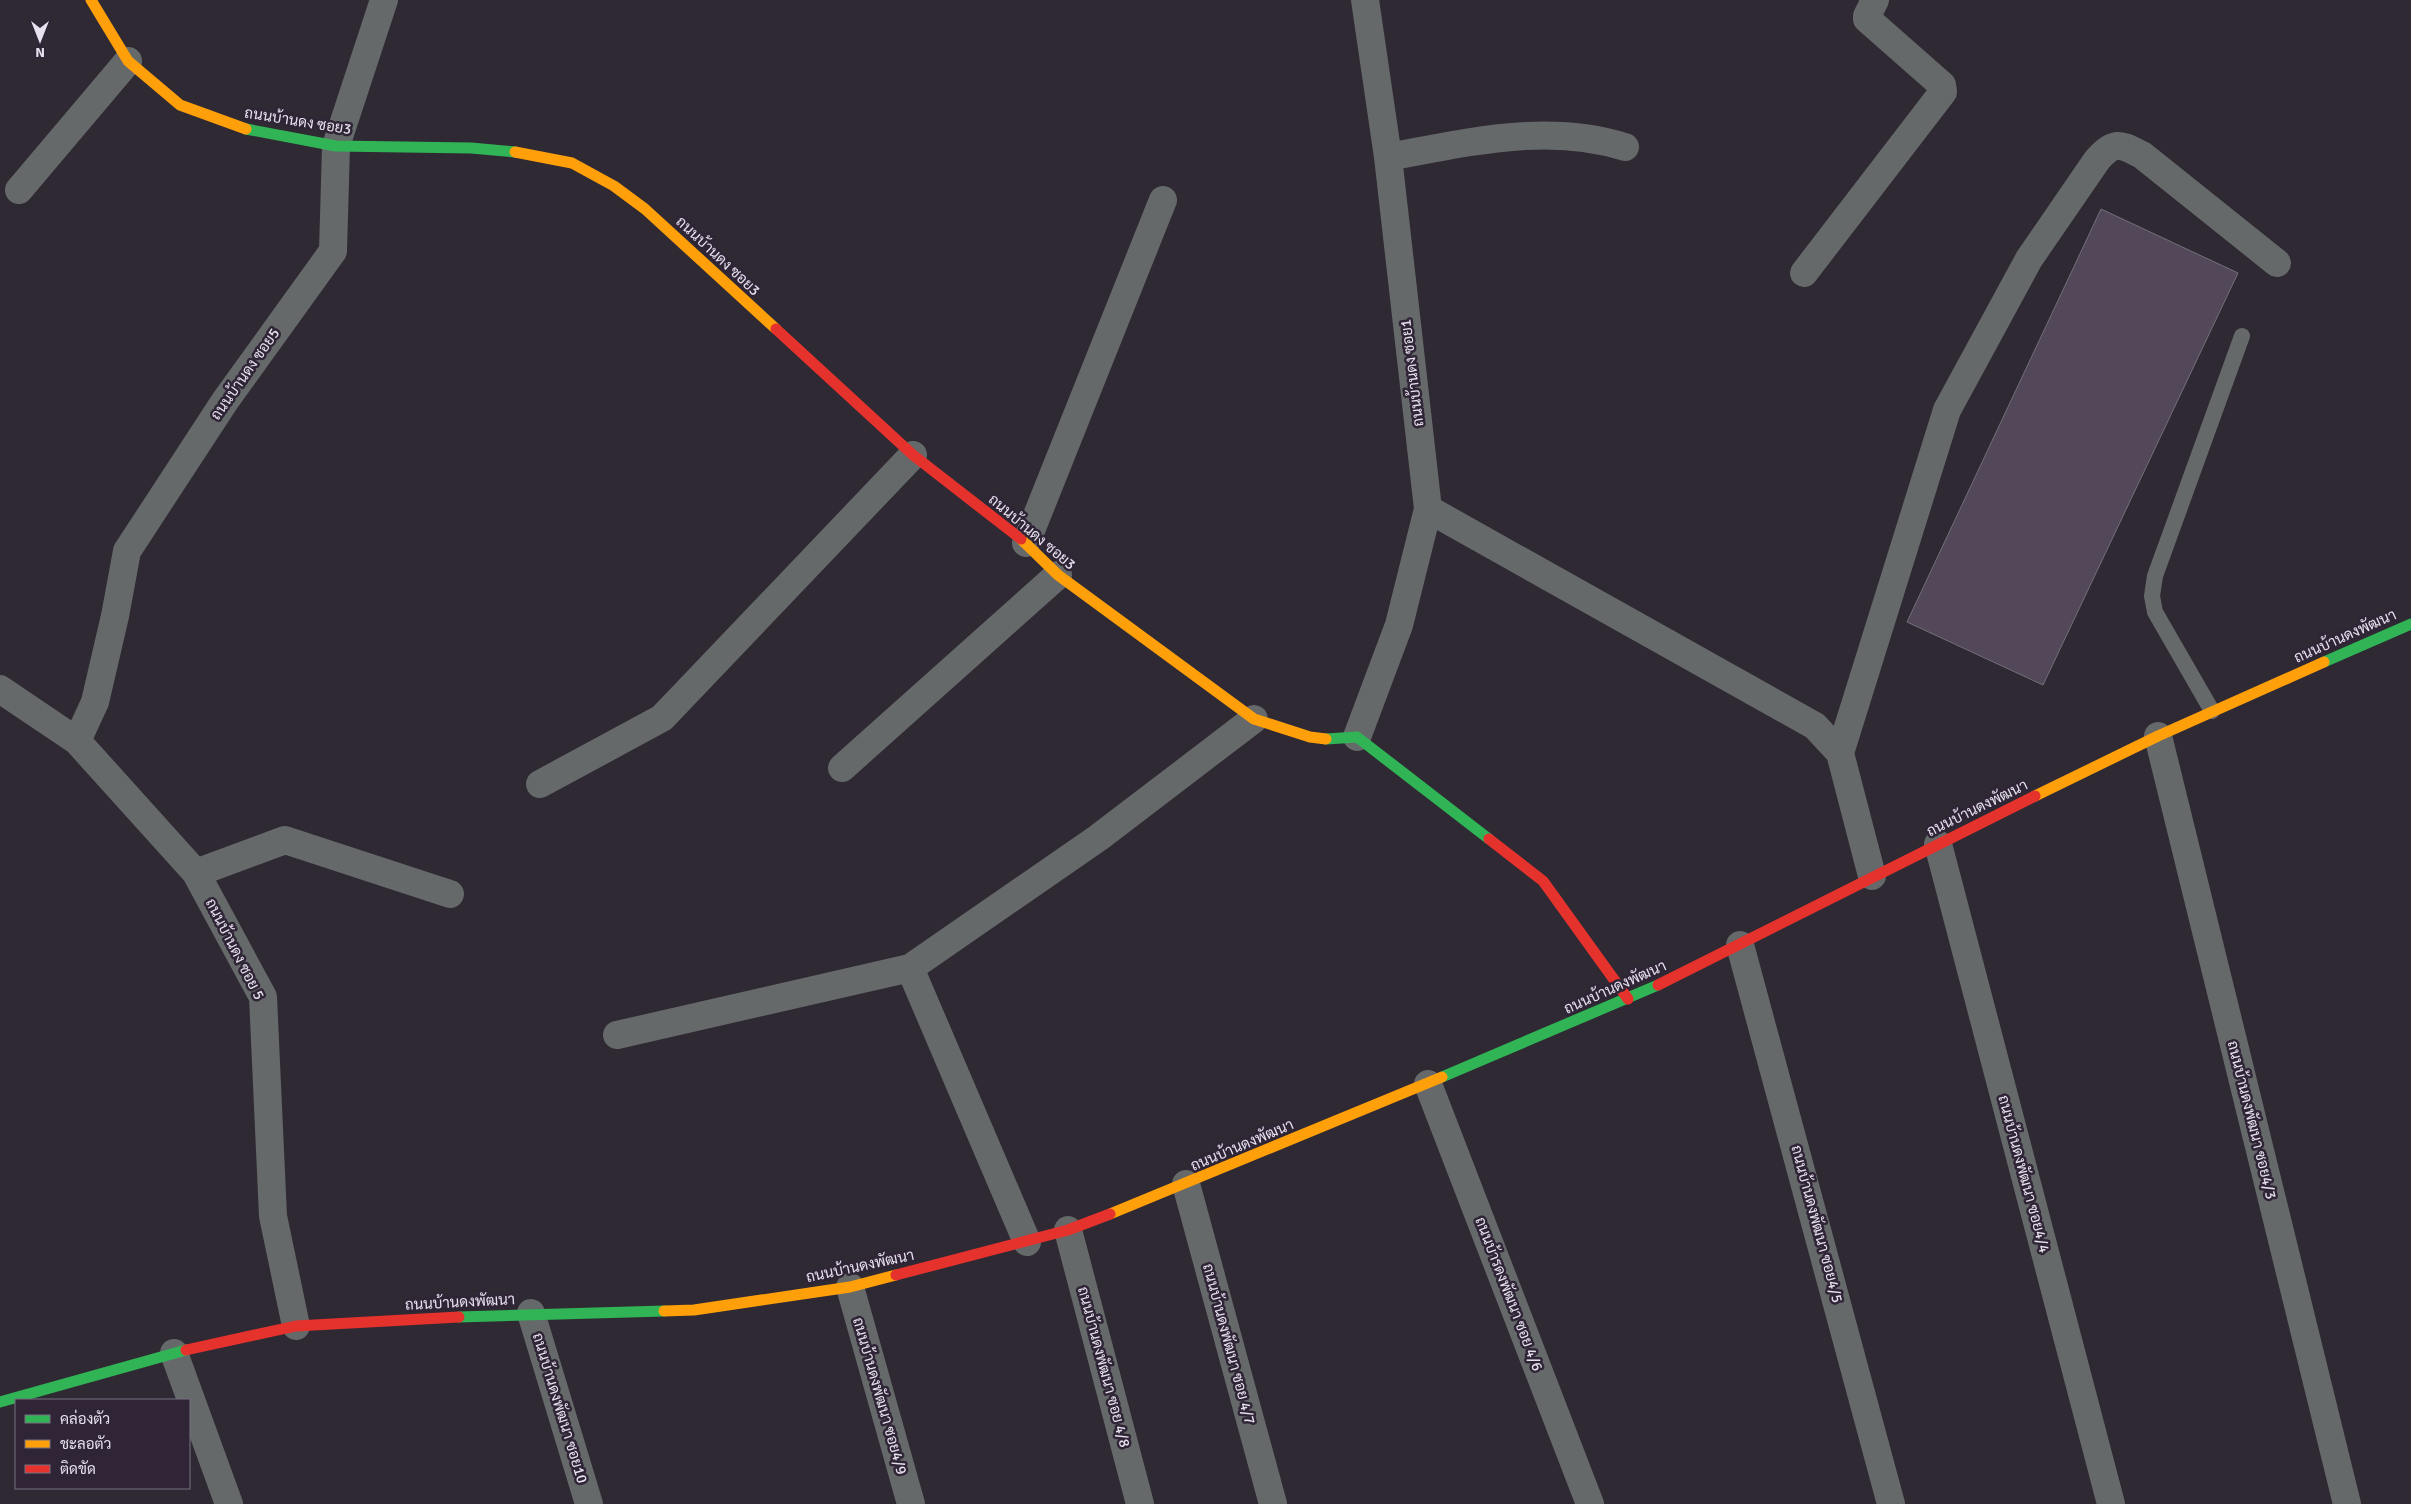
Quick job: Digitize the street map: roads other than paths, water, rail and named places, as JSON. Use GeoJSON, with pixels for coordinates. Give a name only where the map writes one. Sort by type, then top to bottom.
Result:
{"type":"FeatureCollection","features":[{"type":"Feature","properties":{"kind":"street","name":"ถนนบ้านดง ซอย3"},"geometry":{"type":"LineString","coordinates":[[91,0],[128,61],[180,105],[243,129],[336,146],[470,148],[526,152],[572,163],[614,186],[645,209],[913,455],[1026,543],[1058,575],[1254,719],[1310,737],[1333,740],[1356,738]]}},
{"type":"Feature","properties":{"kind":"street","name":"ถนนบ้านดง ซอย5"},"geometry":{"type":"LineString","coordinates":[[77,741],[95,702],[115,616],[127,550],[225,401],[333,251],[336,146],[384,0]]}},
{"type":"Feature","properties":{"kind":"street","name":"ถนนบ้านดง ซอย1"},"geometry":{"type":"LineString","coordinates":[[1356,738],[1400,625],[1428,509],[1388,157],[1365,0]]}},
{"type":"Feature","properties":{"kind":"street"},"geometry":{"type":"LineString","coordinates":[[1804,273],[1943,92],[1942,86],[1867,19],[1876,0]]}},
{"type":"Feature","properties":{"kind":"street"},"geometry":{"type":"LineString","coordinates":[[20,190],[128,61]]}},
{"type":"Feature","properties":{"kind":"street"},"geometry":{"type":"LineString","coordinates":[[1388,157],[1496,138],[1542,134],[1585,136],[1625,147]]}},
{"type":"Feature","properties":{"kind":"street"},"geometry":{"type":"LineString","coordinates":[[1840,753],[1947,410],[2029,259],[2108,147],[2122,145],[2142,154],[2277,263]]}},
{"type":"Feature","properties":{"kind":"street"},"geometry":{"type":"LineString","coordinates":[[1026,543],[1163,200]]}},
{"type":"Feature","properties":{"kind":"street"},"geometry":{"type":"LineString","coordinates":[[540,784],[662,718],[913,455]]}},
{"type":"Feature","properties":{"kind":"street"},"geometry":{"type":"LineString","coordinates":[[1428,509],[1815,726],[1840,753],[1872,876]]}},
{"type":"Feature","properties":{"kind":"street"},"geometry":{"type":"LineString","coordinates":[[842,768],[1058,575]]}},
{"type":"Feature","properties":{"kind":"street","name":"ถนนบ้านดงพัฒนา"},"geometry":{"type":"LineString","coordinates":[[0,1402],[174,1353],[296,1326],[531,1313],[694,1310],[850,1287],[1068,1230],[1186,1184],[1628,999],[1740,945],[1872,876],[2158,736],[2411,624]]}},
{"type":"Feature","properties":{"kind":"street","name":"ถนนบ้านดง ซอย 5"},"geometry":{"type":"LineString","coordinates":[[0,689],[77,741],[196,873],[263,997],[273,1216],[296,1326]]}},
{"type":"Feature","properties":{"kind":"street"},"geometry":{"type":"LineString","coordinates":[[617,1035],[910,968],[1098,838],[1254,719]]}},
{"type":"Feature","properties":{"kind":"street","name":"ถนนบ้านดงพัฒนา ซอย4/3"},"geometry":{"type":"LineString","coordinates":[[2158,736],[2347,1504]]}},
{"type":"Feature","properties":{"kind":"street"},"geometry":{"type":"LineString","coordinates":[[1356,738],[1542,881],[1628,999]]}},
{"type":"Feature","properties":{"kind":"street"},"geometry":{"type":"LineString","coordinates":[[196,873],[284,840],[450,894]]}},
{"type":"Feature","properties":{"kind":"street","name":"ถนนบ้านดงพัฒนา ซอย4/4"},"geometry":{"type":"LineString","coordinates":[[1938,844],[2111,1504]]}},
{"type":"Feature","properties":{"kind":"street","name":"ถนนบ้านดงพัฒนา ซอย4/5"},"geometry":{"type":"LineString","coordinates":[[1740,945],[1891,1504]]}},
{"type":"Feature","properties":{"kind":"street"},"geometry":{"type":"LineString","coordinates":[[910,968],[1027,1242]]}},
{"type":"Feature","properties":{"kind":"street","name":"ถนนบ้ารดงพัฒนา ซอย 4/6"},"geometry":{"type":"LineString","coordinates":[[1428,1084],[1590,1504]]}},
{"type":"Feature","properties":{"kind":"street","name":"ถนนบ้านดงพัฒนา ซอย 4/7"},"geometry":{"type":"LineString","coordinates":[[1186,1184],[1273,1504]]}},
{"type":"Feature","properties":{"kind":"street","name":"ถนนบ้านดงพัฒนา ซอย 4/8"},"geometry":{"type":"LineString","coordinates":[[1068,1230],[1140,1504]]}},
{"type":"Feature","properties":{"kind":"street","name":"ถนนบ้านดงพัฒนา ซอย4/9"},"geometry":{"type":"LineString","coordinates":[[850,1287],[911,1504]]}},
{"type":"Feature","properties":{"kind":"street","name":"ถนนบ้านดงพัฒนา ซอย10"},"geometry":{"type":"LineString","coordinates":[[531,1313],[589,1504]]}},
{"type":"Feature","properties":{"kind":"street"},"geometry":{"type":"LineString","coordinates":[[174,1353],[229,1504]]}},
{"type":"Feature","properties":{"kind":"lane"},"geometry":{"type":"LineString","coordinates":[[2212,711],[2155,612],[2152,596],[2155,576],[2242,336]]}}]}
